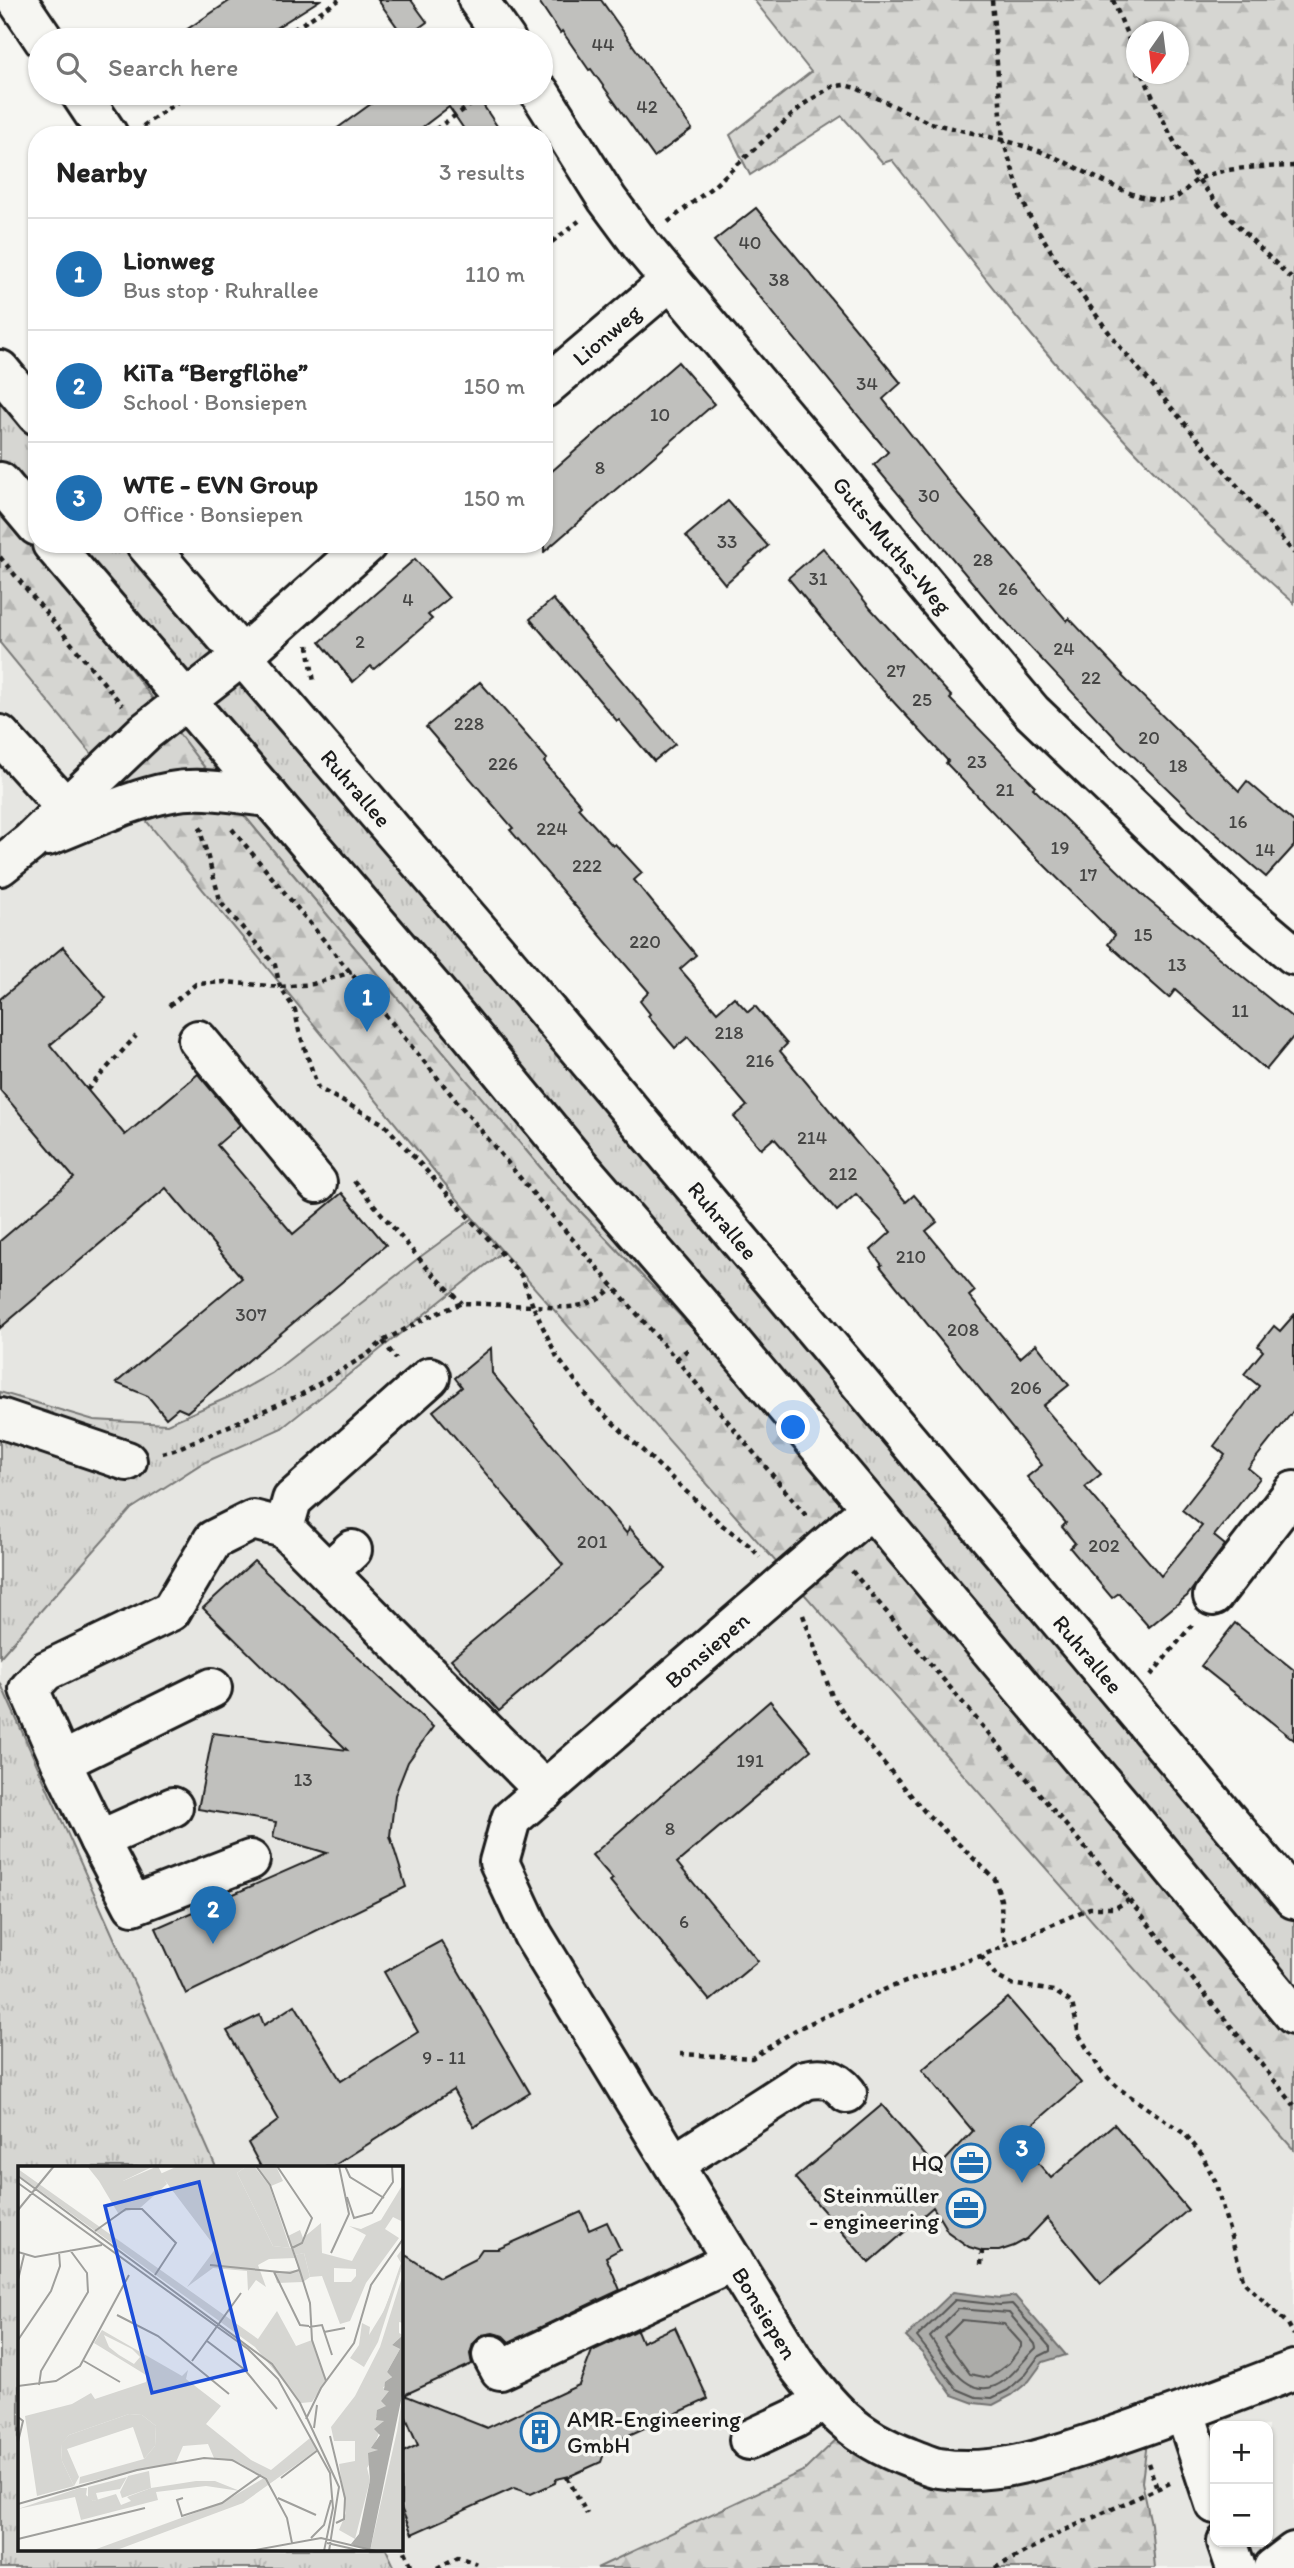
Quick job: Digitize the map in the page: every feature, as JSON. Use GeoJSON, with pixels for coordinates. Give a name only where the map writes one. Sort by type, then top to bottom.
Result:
{"type":"FeatureCollection","features":[{"type":"Feature","properties":{"kind":"street"},"geometry":{"type":"LineString","coordinates":[[17,0],[36,28]]}},
{"type":"Feature","properties":{"kind":"street"},"geometry":{"type":"LineString","coordinates":[[478,0],[498,28]]}},
{"type":"Feature","properties":{"kind":"street"},"geometry":{"type":"LineString","coordinates":[[94,105],[119,126]]}},
{"type":"Feature","properties":{"kind":"street","name":"Guts-Muths-Weg"},"geometry":{"type":"LineString","coordinates":[[548,105],[607,199],[641,245],[1032,712],[1230,901],[1294,955]]}},
{"type":"Feature","properties":{"kind":"street","name":"Lionweg"},"geometry":{"type":"LineString","coordinates":[[553,380],[670,281]]}},
{"type":"Feature","properties":{"kind":"street"},"geometry":{"type":"LineString","coordinates":[[0,370],[28,404]]}},
{"type":"Feature","properties":{"kind":"street"},"geometry":{"type":"LineString","coordinates":[[0,482],[28,515]]}},
{"type":"Feature","properties":{"kind":"street"},"geometry":{"type":"LineString","coordinates":[[60,553],[1124,1809],[1294,2015]]}},
{"type":"Feature","properties":{"kind":"street","name":"Ruhrallee"},"geometry":{"type":"LineString","coordinates":[[154,553],[497,952],[1294,1899]]}},
{"type":"Feature","properties":{"kind":"street"},"geometry":{"type":"LineString","coordinates":[[0,866],[66,808],[145,732],[242,657],[357,553]]}},
{"type":"Feature","properties":{"kind":"street"},"geometry":{"type":"LineString","coordinates":[[0,735],[66,808]]}},
{"type":"Feature","properties":{"kind":"street"},"geometry":{"type":"LineString","coordinates":[[29,842],[118,808],[172,792],[211,803],[269,797]]}},
{"type":"Feature","properties":{"kind":"street"},"geometry":{"type":"LineString","coordinates":[[198,1040],[317,1183]]}},
{"type":"Feature","properties":{"kind":"street"},"geometry":{"type":"LineString","coordinates":[[284,1528],[292,1500],[430,1377]]}},
{"type":"Feature","properties":{"kind":"street"},"geometry":{"type":"LineString","coordinates":[[0,1418],[127,1461]]}},
{"type":"Feature","properties":{"kind":"street"},"geometry":{"type":"LineString","coordinates":[[1213,1596],[1281,1534],[1294,1491]]}},
{"type":"Feature","properties":{"kind":"street","name":"Bonsiepen"},"geometry":{"type":"LineString","coordinates":[[870,1509],[511,1819],[499,1862],[533,1935],[794,2361],[823,2400],[861,2434],[891,2451],[939,2469],[989,2469],[1035,2462],[1185,2413],[1294,2370]]}},
{"type":"Feature","properties":{"kind":"street"},"geometry":{"type":"LineString","coordinates":[[250,1860],[133,1905],[61,1762],[29,1689],[46,1671],[171,1611],[213,1540],[253,1520],[284,1528],[340,1561],[491,1736],[545,1791]]}},
{"type":"Feature","properties":{"kind":"street"},"geometry":{"type":"LineString","coordinates":[[61,1762],[212,1688]]}},
{"type":"Feature","properties":{"kind":"street"},"geometry":{"type":"LineString","coordinates":[[99,1840],[173,1807]]}},
{"type":"Feature","properties":{"kind":"street"},"geometry":{"type":"LineString","coordinates":[[674,2164],[805,2080],[822,2076],[839,2084],[847,2093]]}},
{"type":"Feature","properties":{"kind":"street"},"geometry":{"type":"LineString","coordinates":[[492,2355],[500,2370],[733,2261]]}},
{"type":"Feature","properties":{"kind":"street"},"geometry":{"type":"LineString","coordinates":[[750,2440],[796,2418],[823,2400]]}},
{"type":"Feature","properties":{"kind":"street"},"geometry":{"type":"LineString","coordinates":[[1185,2413],[1210,2489]]}},
{"type":"Feature","properties":{"kind":"street"},"geometry":{"type":"LineString","coordinates":[[1229,2547],[1236,2568]]}},
{"type":"Feature","properties":{"kind":"street"},"geometry":{"type":"LineString","coordinates":[[1273,2568],[1294,2552]]}},
{"type":"Feature","properties":{"kind":"path"},"geometry":{"type":"LineString","coordinates":[[296,28],[339,0]]}},
{"type":"Feature","properties":{"kind":"path"},"geometry":{"type":"LineString","coordinates":[[992,0],[1003,140],[1030,217],[1096,317],[1228,478],[1294,553]]}},
{"type":"Feature","properties":{"kind":"path"},"geometry":{"type":"LineString","coordinates":[[1113,0],[1126,32]]}},
{"type":"Feature","properties":{"kind":"path"},"geometry":{"type":"LineString","coordinates":[[1148,84],[1172,138],[1198,179],[1246,234],[1294,281]]}},
{"type":"Feature","properties":{"kind":"path"},"geometry":{"type":"LineString","coordinates":[[641,245],[715,185],[804,104],[831,87],[844,85],[856,88],[930,123],[1003,140],[1054,157],[1136,195],[1155,200],[1172,200],[1198,179],[1242,169],[1294,166]]}},
{"type":"Feature","properties":{"kind":"path"},"geometry":{"type":"LineString","coordinates":[[134,126],[169,105]]}},
{"type":"Feature","properties":{"kind":"path"},"geometry":{"type":"LineString","coordinates":[[440,126],[471,105]]}},
{"type":"Feature","properties":{"kind":"path"},"geometry":{"type":"LineString","coordinates":[[0,557],[145,732]]}},
{"type":"Feature","properties":{"kind":"path"},"geometry":{"type":"LineString","coordinates":[[613,1287],[599,1301],[570,1308],[533,1306],[521,1275],[384,1124],[318,1087],[299,1031],[295,1010],[280,987],[275,965],[221,903],[200,830],[211,803],[613,1287],[1129,1900],[1294,2105]]}},
{"type":"Feature","properties":{"kind":"path"},"geometry":{"type":"LineString","coordinates":[[169,1006],[196,984],[225,982],[280,987],[313,984],[352,972]]}},
{"type":"Feature","properties":{"kind":"path"},"geometry":{"type":"LineString","coordinates":[[86,1090],[136,1036]]}},
{"type":"Feature","properties":{"kind":"path"},"geometry":{"type":"LineString","coordinates":[[127,1461],[174,1450],[302,1394],[368,1354],[383,1341],[462,1303],[428,1269],[352,1179],[328,1196],[317,1183]]}},
{"type":"Feature","properties":{"kind":"path"},"geometry":{"type":"LineString","coordinates":[[1163,1660],[1191,1627]]}},
{"type":"Feature","properties":{"kind":"path"},"geometry":{"type":"LineString","coordinates":[[680,2054],[752,2058],[797,2029],[876,1993],[981,1956],[1090,1908],[1115,1908],[1129,1900]]}},
{"type":"Feature","properties":{"kind":"path"},"geometry":{"type":"LineString","coordinates":[[981,1956],[997,1977],[1011,1984],[1054,1991],[1072,2003],[1079,2035],[1101,2071],[1121,2090],[1185,2134],[1194,2144],[1215,2181],[1244,2282],[1288,2325],[1294,2336]]}},
{"type":"Feature","properties":{"kind":"path"},"geometry":{"type":"LineString","coordinates":[[981,2265],[982,2250]]}},
{"type":"Feature","properties":{"kind":"path"},"geometry":{"type":"LineString","coordinates":[[567,2477],[587,2514]]}},
{"type":"Feature","properties":{"kind":"path"},"geometry":{"type":"LineString","coordinates":[[995,2568],[1063,2531],[1157,2488]]}},
{"type":"Feature","properties":{"kind":"path"},"geometry":{"type":"LineString","coordinates":[[402,2544],[412,2567],[415,2568]]}},
{"type":"Feature","properties":{"kind":"path"},"geometry":{"type":"LineString","coordinates":[[437,2568],[458,2557],[477,2564]]}},
{"type":"Feature","properties":{"kind":"shaded area"},"geometry":{"type":"Polygon","coordinates":[[[0,641],[473,1218],[272,1373],[229,1397],[167,1424],[94,1420],[0,1392],[0,641]]]}},
{"type":"Feature","properties":{"kind":"shaded area"},"geometry":{"type":"Polygon","coordinates":[[[502,1252],[1294,2150],[1294,2368],[988,2467],[847,2429],[805,2470],[596,2568],[396,2568],[388,2550],[402,2550],[402,2166],[217,2166],[0,1682],[0,1657],[131,1511],[201,1464],[283,1429],[502,1252]]]}},
{"type":"Feature","properties":{"kind":"shaded area"},"geometry":{"type":"Polygon","coordinates":[[[1294,2371],[1294,2568],[1155,2568],[1152,2527],[1142,2482],[1149,2426],[1294,2371]]]}},
{"type":"Feature","properties":{"kind":"green space"},"geometry":{"type":"Polygon","coordinates":[[[754,0],[1294,0],[1294,603],[1196,513],[1126,442],[1022,323],[892,160],[883,163],[842,116],[750,175],[730,135],[811,72],[754,0]]]}},
{"type":"Feature","properties":{"kind":"green space"},"geometry":{"type":"Polygon","coordinates":[[[0,374],[28,407],[28,532],[0,495],[0,374]]]}},
{"type":"Feature","properties":{"kind":"green space"},"geometry":{"type":"Polygon","coordinates":[[[0,495],[28,532],[28,553],[43,553],[200,762],[281,860],[556,1186],[779,1419],[1111,1820],[1294,2034],[1294,2150],[473,1218],[0,643],[0,495]]]}},
{"type":"Feature","properties":{"kind":"green space"},"geometry":{"type":"Polygon","coordinates":[[[44,553],[152,553],[1294,1902],[1294,2034],[1111,1820],[779,1419],[556,1186],[200,762],[44,553]]]}},
{"type":"Feature","properties":{"kind":"green space"},"geometry":{"type":"Polygon","coordinates":[[[473,1218],[502,1252],[282,1428],[201,1464],[131,1509],[0,1657],[0,1392],[94,1420],[167,1424],[229,1397],[272,1373],[473,1218]]]}},
{"type":"Feature","properties":{"kind":"green space"},"geometry":{"type":"Polygon","coordinates":[[[0,1682],[216,2166],[18,2166],[18,2550],[386,2550],[395,2568],[0,2568],[0,1682]]]}},
{"type":"Feature","properties":{"kind":"green space"},"geometry":{"type":"Polygon","coordinates":[[[1149,2426],[1142,2482],[1151,2524],[1155,2568],[597,2568],[805,2470],[847,2429],[939,2470],[1149,2426]]]}},
{"type":"Feature","properties":{"kind":"water"},"geometry":{"type":"Polygon","coordinates":[[[953,2292],[1000,2298],[1015,2296],[1066,2355],[1043,2362],[1029,2381],[1012,2395],[993,2405],[974,2403],[952,2395],[922,2353],[906,2337],[953,2292]]]}},
{"type":"Feature","properties":{"kind":"building"},"geometry":{"type":"Polygon","coordinates":[[[231,0],[320,0],[276,28],[189,28],[231,0]]]}},
{"type":"Feature","properties":{"kind":"building"},"geometry":{"type":"Polygon","coordinates":[[[378,0],[411,0],[427,22],[419,28],[398,28],[378,0]]]}},
{"type":"Feature","properties":{"kind":"building"},"geometry":{"type":"Polygon","coordinates":[[[538,0],[601,0],[692,129],[654,157],[538,0]]]}},
{"type":"Feature","properties":{"kind":"building"},"geometry":{"type":"Polygon","coordinates":[[[369,105],[483,105],[497,126],[462,126],[449,107],[424,126],[340,126],[369,105]]]}},
{"type":"Feature","properties":{"kind":"building"},"geometry":{"type":"Polygon","coordinates":[[[756,208],[901,383],[883,399],[950,484],[1067,621],[1069,618],[1122,676],[1239,791],[1247,781],[1294,822],[1294,846],[1266,877],[1199,819],[1121,744],[998,613],[874,465],[888,452],[714,241],[756,208]]]}},
{"type":"Feature","properties":{"kind":"building"},"geometry":{"type":"Polygon","coordinates":[[[678,362],[714,404],[553,544],[553,470],[678,362]]]}},
{"type":"Feature","properties":{"kind":"building"},"geometry":{"type":"Polygon","coordinates":[[[728,501],[768,546],[725,584],[686,536],[728,501]]]}},
{"type":"Feature","properties":{"kind":"building"},"geometry":{"type":"Polygon","coordinates":[[[823,548],[871,609],[952,697],[950,699],[1035,786],[1033,788],[1147,899],[1294,1019],[1294,1036],[1266,1070],[1175,990],[1169,998],[1108,944],[1115,935],[946,763],[948,761],[865,671],[788,578],[823,548]]]}},
{"type":"Feature","properties":{"kind":"building"},"geometry":{"type":"Polygon","coordinates":[[[415,559],[449,598],[428,615],[432,619],[374,669],[371,666],[353,682],[320,642],[415,559]]]}},
{"type":"Feature","properties":{"kind":"building"},"geometry":{"type":"Polygon","coordinates":[[[553,599],[675,744],[654,761],[530,619],[553,599]]]}},
{"type":"Feature","properties":{"kind":"building"},"geometry":{"type":"Polygon","coordinates":[[[480,682],[547,759],[544,762],[581,805],[578,808],[642,873],[634,880],[696,955],[680,969],[717,1012],[734,997],[748,1012],[755,1006],[787,1044],[780,1051],[906,1202],[914,1195],[937,1222],[926,1231],[975,1291],[969,1296],[1020,1358],[1036,1344],[1069,1385],[1043,1406],[1101,1474],[1085,1487],[1161,1576],[1202,1526],[1182,1510],[1225,1455],[1214,1446],[1259,1386],[1244,1374],[1263,1351],[1258,1346],[1274,1326],[1280,1331],[1294,1315],[1294,1410],[1248,1468],[1260,1478],[1214,1536],[1225,1545],[1187,1596],[1149,1627],[1119,1593],[1112,1598],[1070,1548],[1075,1543],[1062,1527],[1066,1523],[1027,1477],[1042,1465],[880,1266],[882,1265],[871,1250],[891,1232],[856,1194],[837,1211],[774,1138],[761,1149],[734,1117],[747,1106],[688,1037],[675,1048],[648,1016],[650,1014],[640,1001],[649,992],[426,727],[480,682]]]}},
{"type":"Feature","properties":{"kind":"building"},"geometry":{"type":"Polygon","coordinates":[[[63,947],[106,998],[50,1045],[125,1135],[198,1074],[240,1125],[217,1145],[293,1234],[342,1193],[386,1245],[187,1412],[178,1408],[166,1418],[148,1396],[116,1383],[242,1278],[166,1188],[0,1328],[0,1241],[74,1178],[0,1090],[0,999],[63,947]]]}},
{"type":"Feature","properties":{"kind":"building"},"geometry":{"type":"Polygon","coordinates":[[[491,1348],[492,1373],[627,1534],[629,1527],[666,1569],[499,1711],[451,1659],[563,1565],[433,1411],[462,1387],[455,1378],[491,1348]]]}},
{"type":"Feature","properties":{"kind":"building"},"geometry":{"type":"Polygon","coordinates":[[[254,1561],[433,1727],[408,1762],[395,1795],[390,1836],[406,1887],[186,1994],[156,1928],[327,1853],[273,1837],[276,1822],[198,1809],[213,1733],[347,1750],[203,1608],[254,1561]]]}},
{"type":"Feature","properties":{"kind":"building"},"geometry":{"type":"Polygon","coordinates":[[[1235,1623],[1294,1670],[1294,1740],[1201,1666],[1235,1623]]]}},
{"type":"Feature","properties":{"kind":"building"},"geometry":{"type":"Polygon","coordinates":[[[770,1701],[811,1750],[677,1863],[758,1961],[710,2001],[610,1881],[613,1879],[592,1855],[770,1701]]]}},
{"type":"Feature","properties":{"kind":"building"},"geometry":{"type":"Polygon","coordinates":[[[441,1941],[530,2093],[474,2127],[453,2090],[334,2166],[260,2166],[248,2143],[279,2120],[227,2031],[260,2015],[264,2025],[295,2005],[341,2081],[418,2032],[384,1972],[441,1941]]]}},
{"type":"Feature","properties":{"kind":"building"},"geometry":{"type":"Polygon","coordinates":[[[1008,1998],[1081,2083],[1017,2138],[1051,2178],[1114,2124],[1188,2210],[1101,2283],[1047,2218],[1027,2239],[1014,2246],[999,2251],[982,2251],[969,2247],[948,2232],[933,2207],[869,2263],[795,2178],[882,2105],[937,2169],[973,2131],[922,2070],[1008,1998]]]}},
{"type":"Feature","properties":{"kind":"building"},"geometry":{"type":"Polygon","coordinates":[[[581,2212],[589,2230],[607,2222],[620,2249],[606,2257],[620,2290],[509,2342],[503,2336],[493,2333],[482,2335],[473,2344],[470,2354],[472,2364],[404,2395],[487,2428],[579,2385],[592,2351],[637,2330],[642,2342],[675,2327],[708,2399],[607,2445],[601,2462],[570,2476],[556,2479],[555,2483],[531,2494],[514,2488],[412,2534],[402,2510],[402,2453],[418,2445],[402,2408],[402,2253],[439,2277],[475,2259],[482,2249],[498,2249],[581,2212]]]}},
{"type":"Feature","properties":{"kind":"place","name":"Lionweg"},"geometry":{"type":"Point","coordinates":[367,1032]}},
{"type":"Feature","properties":{"kind":"place","name":"KiTa “Bergflöhe”"},"geometry":{"type":"Point","coordinates":[213,1944]}},
{"type":"Feature","properties":{"kind":"place","name":"HQ"},"geometry":{"type":"Point","coordinates":[971,2163]}},
{"type":"Feature","properties":{"kind":"place","name":"WTE - EVN Group"},"geometry":{"type":"Point","coordinates":[1022,2183]}},
{"type":"Feature","properties":{"kind":"place","name":"Steinmüller - engineering"},"geometry":{"type":"Point","coordinates":[966,2208]}},
{"type":"Feature","properties":{"kind":"place","name":"AMR-Engineering GmbH"},"geometry":{"type":"Point","coordinates":[540,2432]}}]}
